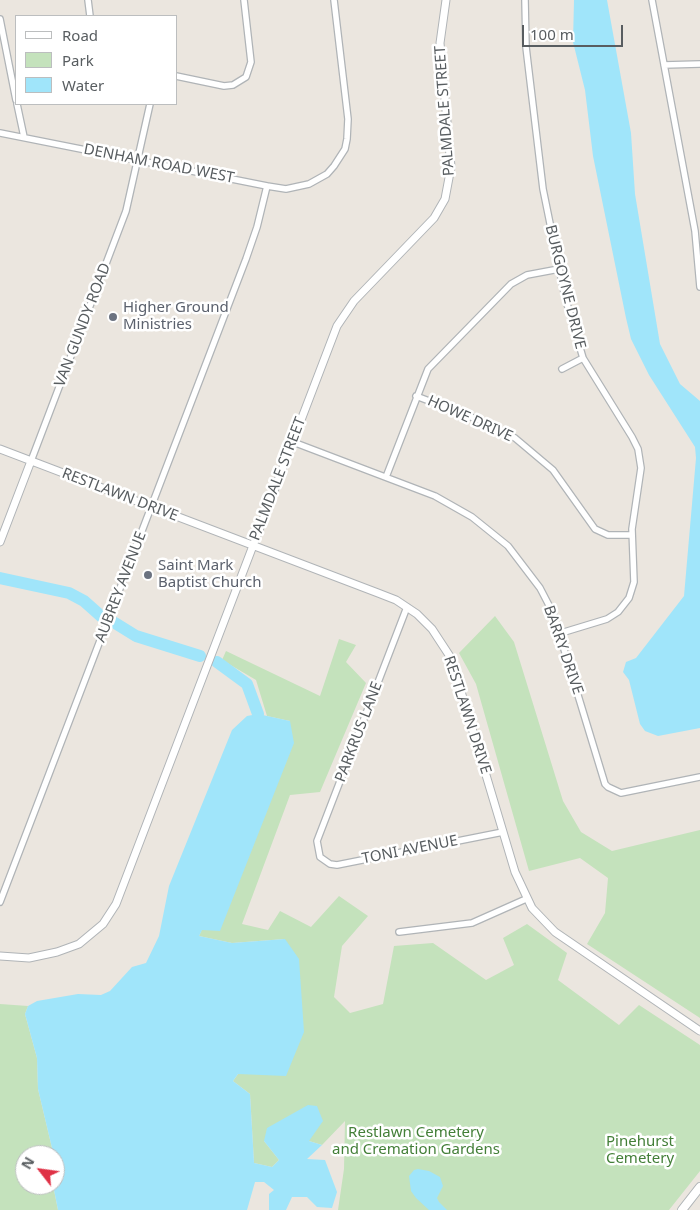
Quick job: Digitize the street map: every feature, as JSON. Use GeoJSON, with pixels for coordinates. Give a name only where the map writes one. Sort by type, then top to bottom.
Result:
{"type":"FeatureCollection","features":[{"type":"Feature","properties":{"kind":"main road"},"geometry":{"type":"LineString","coordinates":[[684,1210],[700,1187]]}},
{"type":"Feature","properties":{"kind":"street"},"geometry":{"type":"LineString","coordinates":[[88,0],[90,15]]}},
{"type":"Feature","properties":{"kind":"street"},"geometry":{"type":"LineString","coordinates":[[178,76],[224,86],[233,86],[241,82],[250,70],[251,62],[244,0]]}},
{"type":"Feature","properties":{"kind":"street","name":"DENHAM ROAD WEST"},"geometry":{"type":"LineString","coordinates":[[0,132],[267,186],[286,189],[298,188],[327,174],[340,157],[347,139],[348,119],[334,0]]}},
{"type":"Feature","properties":{"kind":"street","name":"PALMDALE STREET"},"geometry":{"type":"LineString","coordinates":[[0,956],[29,958],[69,949],[95,933],[110,915],[342,317],[354,301],[425,228],[445,198],[450,178],[451,162],[440,43],[446,0]]}},
{"type":"Feature","properties":{"kind":"street","name":"BURGOYNE DRIVE"},"geometry":{"type":"LineString","coordinates":[[525,0],[526,47],[542,189],[576,339],[583,358],[632,437],[640,458],[640,474],[632,535],[633,588],[626,603],[607,619],[561,633]]}},
{"type":"Feature","properties":{"kind":"street"},"geometry":{"type":"LineString","coordinates":[[652,0],[695,231],[700,287]]}},
{"type":"Feature","properties":{"kind":"street"},"geometry":{"type":"LineString","coordinates":[[0,19],[15,95]]}},
{"type":"Feature","properties":{"kind":"street"},"geometry":{"type":"LineString","coordinates":[[664,64],[700,64]]}},
{"type":"Feature","properties":{"kind":"street"},"geometry":{"type":"LineString","coordinates":[[17,105],[24,137]]}},
{"type":"Feature","properties":{"kind":"street","name":"VAN GUNDY ROAD"},"geometry":{"type":"LineString","coordinates":[[0,542],[126,211],[150,105]]}},
{"type":"Feature","properties":{"kind":"street","name":"AUBREY AVENUE"},"geometry":{"type":"LineString","coordinates":[[0,902],[249,251],[267,186]]}},
{"type":"Feature","properties":{"kind":"street"},"geometry":{"type":"LineString","coordinates":[[386,477],[428,368],[511,284],[527,276],[559,269]]}},
{"type":"Feature","properties":{"kind":"street"},"geometry":{"type":"LineString","coordinates":[[562,368],[583,358]]}},
{"type":"Feature","properties":{"kind":"street","name":"HOWE DRIVE"},"geometry":{"type":"LineString","coordinates":[[416,396],[484,422],[515,438],[553,470],[595,529],[608,535],[632,535]]}},
{"type":"Feature","properties":{"kind":"street","name":"BARRY DRIVE"},"geometry":{"type":"LineString","coordinates":[[293,442],[386,477],[459,509],[499,537],[540,588],[561,633],[605,784],[612,790],[621,793],[700,777]]}},
{"type":"Feature","properties":{"kind":"street","name":"RESTLAWN DRIVE"},"geometry":{"type":"LineString","coordinates":[[0,449],[378,593],[407,607],[425,621],[451,658],[515,872],[526,898],[539,917],[555,932],[700,1032]]}},
{"type":"Feature","properties":{"kind":"street","name":"PARKRUS LANE"},"geometry":{"type":"LineString","coordinates":[[320,857],[318,841],[407,607]]}},
{"type":"Feature","properties":{"kind":"street","name":"TONI AVENUE"},"geometry":{"type":"LineString","coordinates":[[320,857],[330,864],[337,865],[503,832]]}},
{"type":"Feature","properties":{"kind":"street"},"geometry":{"type":"LineString","coordinates":[[399,932],[472,923],[526,898]]}},
{"type":"Feature","properties":{"kind":"green space"},"geometry":{"type":"Polygon","coordinates":[[[495,616],[514,642],[563,801],[581,832],[612,851],[700,830],[700,1018],[587,944],[605,913],[608,878],[580,858],[529,871],[476,684],[459,653],[495,616]]]}},
{"type":"Feature","properties":{"kind":"green space"},"geometry":{"type":"Polygon","coordinates":[[[339,639],[356,645],[346,662],[366,683],[320,792],[290,795],[242,924],[268,930],[280,911],[311,927],[339,896],[368,916],[342,946],[334,997],[350,1013],[383,1004],[394,946],[433,943],[486,980],[514,965],[503,938],[527,924],[567,953],[558,980],[619,1025],[639,1005],[700,1045],[700,1171],[669,1210],[338,1210],[344,1169],[345,1121],[322,1145],[309,1141],[264,1141],[279,1160],[272,1167],[254,1163],[250,1094],[233,1081],[238,1074],[285,939],[232,943],[199,936],[290,721],[267,716],[256,680],[222,660],[226,651],[320,696],[339,639]]]}},
{"type":"Feature","properties":{"kind":"green space"},"geometry":{"type":"Polygon","coordinates":[[[0,1004],[28,1006],[25,1014],[37,1058],[38,1089],[51,1145],[15,1145],[15,1195],[55,1195],[58,1210],[0,1210],[0,1004]]]}},
{"type":"Feature","properties":{"kind":"water"},"geometry":{"type":"Polygon","coordinates":[[[574,0],[607,0],[631,133],[635,194],[660,344],[680,384],[700,401],[700,728],[658,736],[645,731],[640,724],[629,680],[623,672],[626,662],[636,658],[684,596],[696,458],[695,447],[649,375],[631,339],[593,156],[585,90],[573,42],[574,0]]]}},
{"type":"Feature","properties":{"kind":"water"},"geometry":{"type":"Polygon","coordinates":[[[258,714],[290,721],[294,743],[220,931],[202,930],[199,936],[232,943],[285,939],[299,959],[304,1032],[286,1076],[238,1074],[233,1081],[250,1094],[254,1163],[272,1167],[279,1160],[264,1141],[267,1128],[308,1105],[317,1106],[323,1121],[309,1141],[322,1145],[307,1159],[325,1160],[337,1192],[332,1208],[317,1207],[307,1197],[292,1197],[286,1210],[269,1210],[269,1194],[274,1190],[264,1182],[255,1182],[247,1210],[58,1210],[55,1195],[65,1195],[65,1145],[51,1145],[38,1089],[37,1058],[25,1014],[28,1006],[37,1001],[78,994],[101,995],[110,991],[132,967],[146,963],[159,936],[169,886],[232,730],[247,716],[258,714]]]}},
{"type":"Feature","properties":{"kind":"water"},"geometry":{"type":"Polygon","coordinates":[[[414,1170],[429,1171],[440,1177],[443,1186],[437,1198],[447,1210],[429,1210],[411,1191],[409,1176],[414,1170]]]}},
{"type":"Feature","properties":{"kind":"waterway"},"geometry":{"type":"LineString","coordinates":[[0,578],[69,593],[84,601],[102,617]]}},
{"type":"Feature","properties":{"kind":"waterway"},"geometry":{"type":"LineString","coordinates":[[115,623],[136,636],[200,656]]}},
{"type":"Feature","properties":{"kind":"waterway"},"geometry":{"type":"LineString","coordinates":[[217,662],[247,684],[258,714]]}},
{"type":"Feature","properties":{"kind":"place","name":"Higher Ground Ministries"},"geometry":{"type":"Point","coordinates":[113,317]}},
{"type":"Feature","properties":{"kind":"place","name":"Saint Mark Baptist Church"},"geometry":{"type":"Point","coordinates":[148,575]}},
{"type":"Feature","properties":{"kind":"park label","name":"Restlawn Cemetery and Cremation Gardens"},"geometry":{"type":"Point","coordinates":[416,1142]}},
{"type":"Feature","properties":{"kind":"park label","name":"Pinehurst Cemetery"},"geometry":{"type":"Point","coordinates":[640,1150]}}]}
